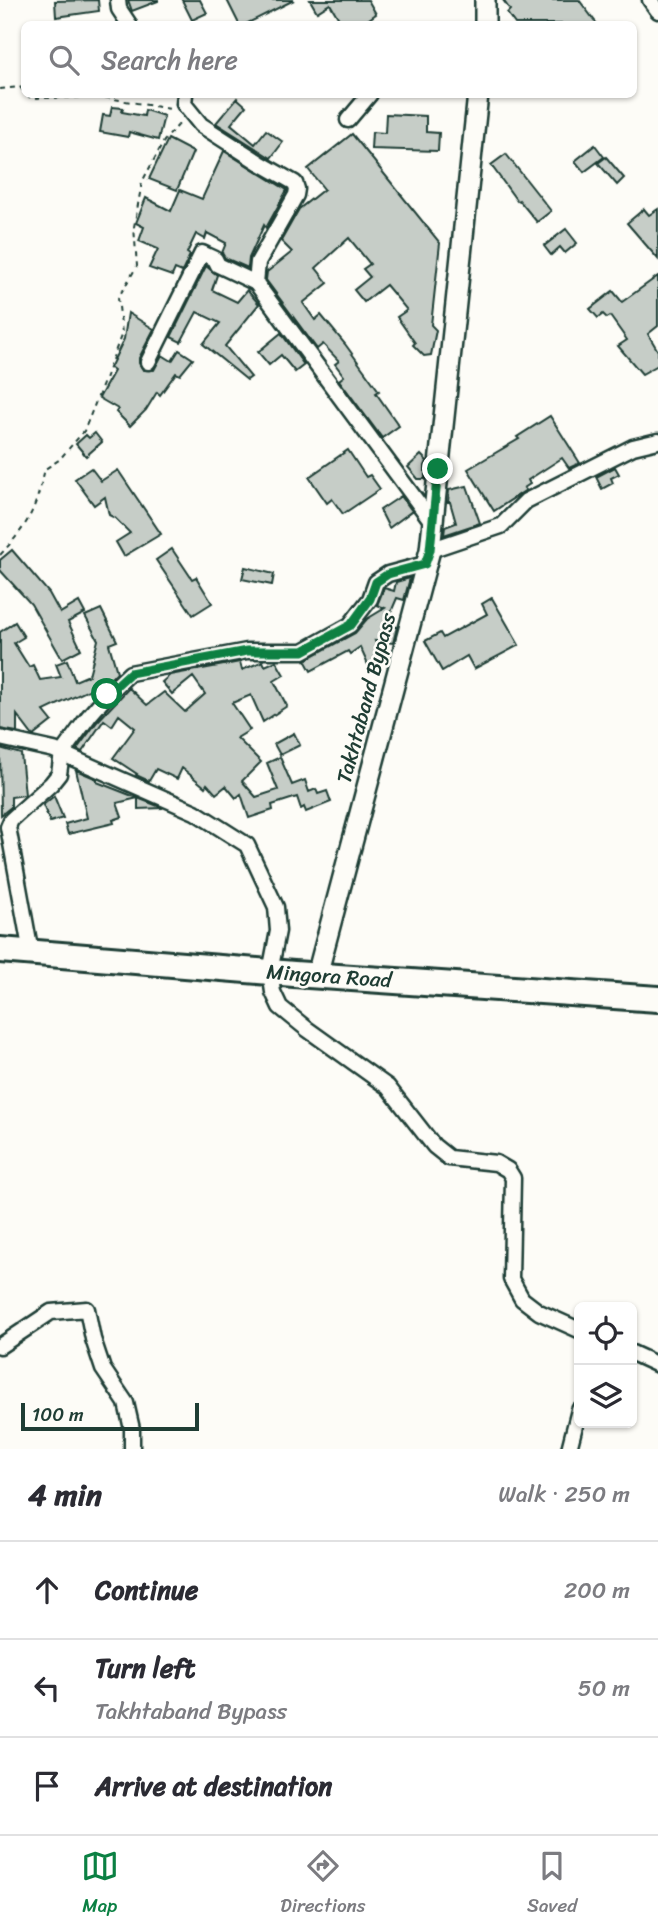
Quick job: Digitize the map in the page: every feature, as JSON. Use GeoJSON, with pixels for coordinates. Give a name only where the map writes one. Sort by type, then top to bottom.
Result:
{"type":"FeatureCollection","features":[{"type":"Feature","properties":{"kind":"highway","name":"Mingora Road"},"geometry":{"type":"LineString","coordinates":[[0,950],[616,998],[658,999]]}},
{"type":"Feature","properties":{"kind":"main road"},"geometry":{"type":"LineString","coordinates":[[485,21],[486,1]]}},
{"type":"Feature","properties":{"kind":"main road","name":"Takhtaband Bypass"},"geometry":{"type":"LineString","coordinates":[[317,975],[428,557],[478,98]]}},
{"type":"Feature","properties":{"kind":"street"},"geometry":{"type":"LineString","coordinates":[[118,0],[119,9],[127,21]]}},
{"type":"Feature","properties":{"kind":"street"},"geometry":{"type":"LineString","coordinates":[[650,0],[658,11]]}},
{"type":"Feature","properties":{"kind":"street"},"geometry":{"type":"LineString","coordinates":[[185,98],[184,104],[201,125],[295,183],[298,189],[258,262],[256,283]]}},
{"type":"Feature","properties":{"kind":"street"},"geometry":{"type":"LineString","coordinates":[[348,120],[367,98]]}},
{"type":"Feature","properties":{"kind":"street"},"geometry":{"type":"LineString","coordinates":[[148,362],[202,253],[215,259],[218,265],[256,283],[433,523]]}},
{"type":"Feature","properties":{"kind":"street"},"geometry":{"type":"LineString","coordinates":[[31,953],[8,827],[11,820],[59,774],[62,754],[107,694],[130,673],[247,651],[303,651],[351,625],[370,599],[376,582],[388,574],[501,526],[526,501],[633,447],[658,441]]}},
{"type":"Feature","properties":{"kind":"street"},"geometry":{"type":"LineString","coordinates":[[0,738],[54,750],[195,812],[247,845],[276,906],[278,930],[270,972],[273,992],[280,1007],[388,1087],[434,1146],[449,1157],[496,1163],[508,1170],[513,1178],[511,1279],[522,1299],[539,1312],[574,1327]]}},
{"type":"Feature","properties":{"kind":"street"},"geometry":{"type":"LineString","coordinates":[[0,1346],[51,1312],[87,1309],[103,1369],[126,1403],[132,1429],[132,1449]]}},
{"type":"Feature","properties":{"kind":"street"},"geometry":{"type":"LineString","coordinates":[[637,1355],[658,1365]]}},
{"type":"Feature","properties":{"kind":"street"},"geometry":{"type":"LineString","coordinates":[[569,1449],[574,1428]]}},
{"type":"Feature","properties":{"kind":"path"},"geometry":{"type":"LineString","coordinates":[[0,89],[21,88]]}},
{"type":"Feature","properties":{"kind":"path"},"geometry":{"type":"LineString","coordinates":[[109,98],[190,112]]}},
{"type":"Feature","properties":{"kind":"path"},"geometry":{"type":"LineString","coordinates":[[0,555],[24,527],[37,503],[45,469],[59,460],[84,431],[122,333],[118,298],[137,266],[134,227],[142,182],[164,141],[190,112]]}},
{"type":"Feature","properties":{"kind":"building"},"geometry":{"type":"Polygon","coordinates":[[[98,0],[99,11],[56,17],[55,1],[98,0]]]}},
{"type":"Feature","properties":{"kind":"building"},"geometry":{"type":"Polygon","coordinates":[[[128,0],[158,0],[158,1],[132,11],[128,0]]]}},
{"type":"Feature","properties":{"kind":"building"},"geometry":{"type":"Polygon","coordinates":[[[182,0],[200,0],[207,13],[192,20],[182,0]]]}},
{"type":"Feature","properties":{"kind":"building"},"geometry":{"type":"Polygon","coordinates":[[[227,0],[294,0],[252,21],[238,21],[227,0]]]}},
{"type":"Feature","properties":{"kind":"building"},"geometry":{"type":"Polygon","coordinates":[[[310,0],[368,0],[376,14],[366,21],[340,21],[330,4],[317,12],[310,0]]]}},
{"type":"Feature","properties":{"kind":"building"},"geometry":{"type":"Polygon","coordinates":[[[503,0],[579,0],[595,21],[513,21],[507,13],[510,10],[503,0]]]}},
{"type":"Feature","properties":{"kind":"building"},"geometry":{"type":"Polygon","coordinates":[[[237,98],[246,106],[231,124],[255,144],[266,130],[283,142],[271,158],[216,123],[237,98]]]}},
{"type":"Feature","properties":{"kind":"building"},"geometry":{"type":"Polygon","coordinates":[[[112,107],[123,108],[122,112],[144,116],[145,110],[164,116],[158,140],[129,132],[128,137],[100,132],[103,115],[110,116],[112,107]]]}},
{"type":"Feature","properties":{"kind":"building"},"geometry":{"type":"Polygon","coordinates":[[[386,114],[426,116],[426,132],[439,133],[438,151],[371,149],[372,132],[385,133],[386,114]]]}},
{"type":"Feature","properties":{"kind":"building"},"geometry":{"type":"Polygon","coordinates":[[[352,134],[440,243],[431,325],[436,330],[431,355],[424,356],[413,345],[415,343],[397,317],[407,310],[386,285],[364,302],[354,290],[370,277],[363,269],[370,264],[349,238],[316,268],[328,283],[303,303],[315,320],[321,315],[379,391],[376,393],[399,426],[382,438],[339,380],[344,376],[335,364],[339,361],[323,344],[317,349],[266,280],[267,272],[292,252],[281,241],[299,209],[324,189],[308,169],[352,134]]]}},
{"type":"Feature","properties":{"kind":"building"},"geometry":{"type":"Polygon","coordinates":[[[168,139],[193,152],[177,190],[149,179],[168,139]]]}},
{"type":"Feature","properties":{"kind":"building"},"geometry":{"type":"Polygon","coordinates":[[[595,145],[604,157],[584,172],[575,161],[595,145]]]}},
{"type":"Feature","properties":{"kind":"building"},"geometry":{"type":"Polygon","coordinates":[[[224,151],[287,190],[266,228],[264,225],[249,258],[248,268],[225,258],[222,253],[226,243],[207,233],[205,239],[196,234],[182,272],[175,269],[172,276],[149,268],[158,249],[139,241],[144,227],[136,223],[146,198],[171,211],[180,190],[202,199],[224,151]]]}},
{"type":"Feature","properties":{"kind":"building"},"geometry":{"type":"Polygon","coordinates":[[[506,154],[551,211],[537,222],[519,200],[517,201],[491,165],[506,154]]]}},
{"type":"Feature","properties":{"kind":"building"},"geometry":{"type":"Polygon","coordinates":[[[606,157],[624,178],[617,185],[598,163],[606,157]]]}},
{"type":"Feature","properties":{"kind":"building"},"geometry":{"type":"Polygon","coordinates":[[[644,209],[649,215],[658,209],[658,259],[627,223],[644,209]]]}},
{"type":"Feature","properties":{"kind":"building"},"geometry":{"type":"Polygon","coordinates":[[[566,229],[577,243],[565,253],[560,247],[551,255],[544,246],[566,229]]]}},
{"type":"Feature","properties":{"kind":"building"},"geometry":{"type":"Polygon","coordinates":[[[206,266],[217,275],[212,290],[237,302],[247,290],[259,304],[225,346],[251,377],[247,380],[203,344],[220,323],[197,312],[181,342],[171,337],[206,266]]]}},
{"type":"Feature","properties":{"kind":"building"},"geometry":{"type":"Polygon","coordinates":[[[658,276],[658,326],[648,334],[658,351],[658,365],[642,374],[618,346],[627,340],[610,316],[607,318],[603,314],[598,318],[590,309],[613,291],[622,302],[658,276]]]}},
{"type":"Feature","properties":{"kind":"building"},"geometry":{"type":"Polygon","coordinates":[[[128,313],[154,329],[139,358],[143,370],[154,370],[162,355],[172,361],[179,350],[193,359],[180,375],[176,373],[160,395],[157,392],[146,410],[130,426],[116,412],[118,409],[99,398],[114,371],[110,368],[124,339],[128,313]]]}},
{"type":"Feature","properties":{"kind":"building"},"geometry":{"type":"Polygon","coordinates":[[[281,333],[304,365],[295,372],[281,355],[269,365],[258,352],[281,333]]]}},
{"type":"Feature","properties":{"kind":"building"},"geometry":{"type":"Polygon","coordinates":[[[550,416],[580,463],[569,468],[562,458],[528,480],[530,484],[524,488],[526,490],[494,511],[468,469],[519,439],[517,437],[550,416]]]}},
{"type":"Feature","properties":{"kind":"building"},"geometry":{"type":"Polygon","coordinates":[[[95,433],[102,442],[86,456],[76,444],[86,435],[89,438],[95,433]]]}},
{"type":"Feature","properties":{"kind":"building"},"geometry":{"type":"Polygon","coordinates":[[[348,450],[366,477],[370,475],[380,489],[343,514],[332,499],[327,503],[309,477],[348,450]]]}},
{"type":"Feature","properties":{"kind":"building"},"geometry":{"type":"Polygon","coordinates":[[[421,455],[427,461],[425,479],[418,479],[408,467],[421,455]]]}},
{"type":"Feature","properties":{"kind":"building"},"geometry":{"type":"Polygon","coordinates":[[[615,467],[619,474],[611,478],[613,483],[602,489],[596,477],[615,467]]]}},
{"type":"Feature","properties":{"kind":"building"},"geometry":{"type":"Polygon","coordinates":[[[91,468],[101,481],[118,470],[161,534],[124,556],[116,542],[130,533],[109,515],[105,497],[94,505],[75,479],[91,468]]]}},
{"type":"Feature","properties":{"kind":"building"},"geometry":{"type":"Polygon","coordinates":[[[467,486],[480,523],[444,535],[445,527],[456,523],[448,502],[449,490],[467,486]]]}},
{"type":"Feature","properties":{"kind":"building"},"geometry":{"type":"Polygon","coordinates":[[[401,496],[412,511],[389,528],[380,510],[401,496]]]}},
{"type":"Feature","properties":{"kind":"building"},"geometry":{"type":"Polygon","coordinates":[[[172,549],[192,579],[196,577],[212,603],[193,615],[156,560],[172,549]]]}},
{"type":"Feature","properties":{"kind":"building"},"geometry":{"type":"Polygon","coordinates":[[[12,550],[49,593],[60,613],[79,602],[85,613],[68,622],[81,649],[62,659],[31,604],[0,570],[0,560],[12,550]]]}},
{"type":"Feature","properties":{"kind":"building"},"geometry":{"type":"Polygon","coordinates":[[[245,567],[274,574],[272,585],[242,579],[245,567]]]}},
{"type":"Feature","properties":{"kind":"building"},"geometry":{"type":"Polygon","coordinates":[[[410,578],[404,600],[397,598],[385,626],[397,627],[393,643],[375,641],[383,662],[369,667],[360,647],[311,671],[305,660],[355,633],[367,619],[385,608],[377,605],[384,588],[394,591],[396,582],[410,578]]]}},
{"type":"Feature","properties":{"kind":"building"},"geometry":{"type":"Polygon","coordinates":[[[492,598],[519,645],[474,669],[467,656],[442,671],[425,641],[440,633],[443,638],[487,614],[482,604],[492,598]]]}},
{"type":"Feature","properties":{"kind":"building"},"geometry":{"type":"Polygon","coordinates":[[[101,609],[117,641],[109,644],[117,672],[107,682],[105,680],[44,711],[52,721],[33,736],[17,715],[17,732],[0,729],[0,632],[15,622],[24,637],[14,643],[29,667],[33,665],[40,680],[61,677],[56,664],[67,660],[75,681],[89,675],[98,640],[85,616],[101,609]]]}},
{"type":"Feature","properties":{"kind":"building"},"geometry":{"type":"Polygon","coordinates":[[[263,661],[265,666],[276,661],[284,675],[274,681],[287,706],[263,722],[251,695],[232,703],[250,730],[237,738],[261,762],[242,781],[256,797],[278,790],[267,763],[280,757],[292,785],[305,780],[309,792],[316,789],[318,794],[327,791],[331,802],[306,812],[304,807],[301,809],[297,797],[272,805],[273,810],[249,818],[241,794],[236,798],[226,786],[216,794],[207,784],[205,787],[182,768],[177,779],[156,769],[149,781],[113,758],[135,728],[119,715],[112,726],[104,720],[82,752],[77,749],[97,722],[129,688],[147,705],[164,692],[185,712],[205,694],[193,677],[172,694],[162,682],[170,675],[240,662],[242,670],[263,661]]]}},
{"type":"Feature","properties":{"kind":"building"},"geometry":{"type":"Polygon","coordinates":[[[294,733],[300,745],[280,755],[274,744],[294,733]]]}},
{"type":"Feature","properties":{"kind":"building"},"geometry":{"type":"Polygon","coordinates":[[[0,748],[21,754],[25,795],[11,797],[11,807],[1,815],[0,748]]]}},
{"type":"Feature","properties":{"kind":"building"},"geometry":{"type":"Polygon","coordinates":[[[76,770],[97,779],[97,782],[138,798],[117,803],[122,817],[113,820],[114,823],[68,834],[65,824],[87,818],[76,770]]]}},
{"type":"Feature","properties":{"kind":"building"},"geometry":{"type":"Polygon","coordinates":[[[54,796],[63,818],[50,822],[43,805],[54,796]]]}},
{"type":"Feature","properties":{"kind":"building"},"geometry":{"type":"Polygon","coordinates":[[[138,798],[163,808],[138,809],[138,798]]]}},
{"type":"Feature","properties":{"kind":"route"},"geometry":{"type":"LineString","coordinates":[[107,694],[130,673],[247,651],[303,651],[351,625],[370,599],[376,582],[388,574],[425,564],[430,550],[438,469]]}}]}
